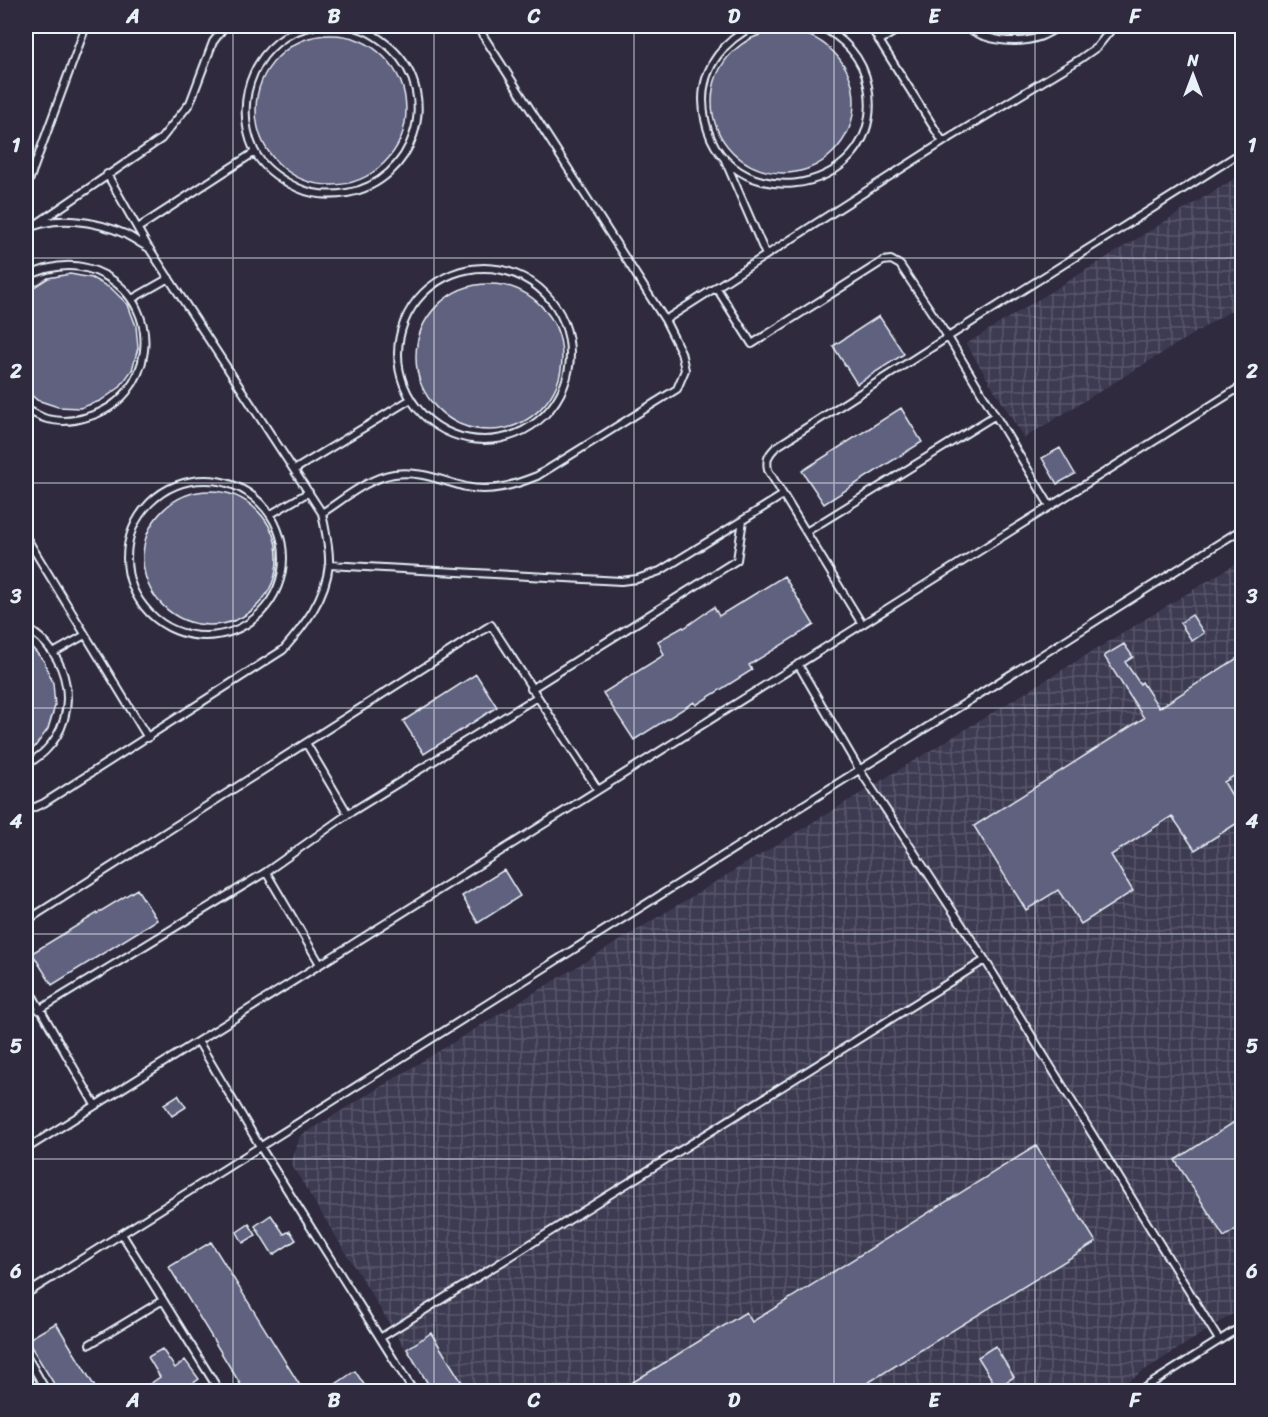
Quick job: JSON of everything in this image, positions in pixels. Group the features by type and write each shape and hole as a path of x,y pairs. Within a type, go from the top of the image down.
{"lane":[{"path":"26,189 86,26"},
{"path":"26,230 161,139 190,103 213,42 225,26"},
{"path":"314,26 302,28 278,40 260,60 248,84 244,111 249,138 255,153 282,180 306,192 333,196 359,191 384,178 402,159 414,134 418,107 413,81 400,57 380,38 356,26 349,26"},
{"path":"322,513 374,480 393,474 415,472 468,488 488,489 515,485 537,476 677,389 685,370 681,352 666,320 477,26"},
{"path":"754,26 739,33 722,49 709,69 703,92 704,115 711,138 724,157 766,255"},
{"path":"724,157 742,172 763,182 786,185 813,181 836,169 855,150 867,126 871,100 866,74 853,51 834,33 818,26"},
{"path":"870,26 943,142"},
{"path":"879,41 904,26"},
{"path":"965,26 990,38 1013,41 1039,37 1061,26"},
{"path":"666,320 943,142 1080,59 1097,47 1114,26"},
{"path":"862,624 768,470 766,462 768,454 948,337 1242,152"},
{"path":"138,228 255,153"},
{"path":"26,811 44,803 148,738 283,650 304,626 321,596 329,565 322,513 149,248 107,174"},
{"path":"37,223 66,221 91,224 124,234 149,248"},
{"path":"716,287 752,344 883,261 891,260 900,265 948,337 1050,506"},
{"path":"26,277 44,268 69,265 93,269 115,281 132,299 143,324 145,351 138,376 122,398 100,414 74,421 47,419 26,409"},
{"path":"481,267 508,271 525,278 533,282 553,301 566,325 571,352 567,379 555,403 536,422 512,435 503,437 485,440 458,436 434,424 414,406 411,399 402,382 397,356 400,329 412,304 431,285 455,272 481,267"},
{"path":"132,299 169,278"},
{"path":"26,1149 1242,386"},
{"path":"294,470 411,399"},
{"path":"806,532 994,416"},
{"path":"207,480 232,484 254,496 271,514 282,539 284,566 277,591 261,613 239,629 213,636 186,634 162,623 142,604 130,582 127,558 131,533 142,511 160,494 183,483 207,480"},
{"path":"271,514 309,492"},
{"path":"329,565 621,581 637,579 660,571 783,495"},
{"path":"531,689 737,560 743,520"},
{"path":"26,1294 1242,529"},
{"path":"26,537 148,738"},
{"path":"26,921 490,625 598,790"},
{"path":"26,628 38,634 55,652 66,677 68,704 60,729 45,751 26,765"},
{"path":"55,652 85,635"},
{"path":"798,664 860,769 985,960 1220,1340"},
{"path":"39,1010 266,872 348,814 537,697"},
{"path":"306,743 348,814"},
{"path":"266,872 320,964"},
{"path":"380,1338 985,960"},
{"path":"26,984 95,1105"},
{"path":"198,1041 261,1148 414,1392"},
{"path":"122,1234 220,1392"},
{"path":"90,1344 163,1300"},
{"path":"1138,1392 1242,1326"},
{"path":"26,1356 47,1392"}],"shaded area":[{"path":"1242,174 1242,304 1024,438 966,344"},
{"path":"1242,560 1242,1308 1112,1391 431,1391 291,1164 300,1136"}],"building":[{"path":"783,31 810,36 833,52 849,75 854,102 849,129 833,152 810,168 783,173 756,168 733,152 717,129 712,102 717,75 733,52 756,36"},
{"path":"331,35 360,41 384,57 400,81 406,110 400,139 384,163 360,179 331,185 302,179 278,163 262,139 256,110 262,81 278,57 302,41"},
{"path":"70,274 92,278 112,289 128,305 136,326 138,348 132,370 119,388 100,401 80,408 58,407 37,400 26,390 26,292 48,278"},
{"path":"489,284 517,290 540,306 556,329 562,357 556,385 540,408 517,424 489,430 461,424 438,408 422,385 416,357 422,329 438,306 461,290"},
{"path":"879,316 904,354 857,384 833,346"},
{"path":"901,408 922,442 824,504 802,471"},
{"path":"1060,448 1075,474 1057,484 1042,458"},
{"path":"210,491 236,496 257,511 272,532 277,558 272,584 257,605 236,620 210,625 184,620 163,605 148,584 143,558 148,532 163,511 184,496"},
{"path":"784,576 814,625 749,665 752,670 696,705 694,702 634,740 603,693 664,655 658,641 684,628 714,607 719,616"},
{"path":"1192,615 1204,633 1192,641 1180,623"},
{"path":"26,641 44,661 53,683 55,706 48,729 34,748 26,754"},
{"path":"1124,644 1133,657 1125,662 1159,708 1242,655 1242,771 1224,782 1242,813 1242,820 1195,850 1172,816 1111,855 1133,891 1081,924 1058,890 1026,910 974,826 1144,718 1104,656"},
{"path":"476,674 497,707 424,754 403,721"},
{"path":"504,870 520,896 478,923 462,896"},
{"path":"137,889 157,920 52,985 32,953"},
{"path":"178,1095 186,1107 172,1116 164,1104"},
{"path":"1242,1117 1242,1225 1224,1237 1175,1160"},
{"path":"1036,1146 1096,1242 853,1392 617,1392 746,1312 752,1322"},
{"path":"271,1215 284,1234 290,1231 296,1240 273,1255 255,1226"},
{"path":"249,1224 256,1235 243,1243 237,1232"},
{"path":"211,1242 304,1392 245,1392 169,1267"},
{"path":"56,1323 98,1392 59,1392 27,1340"},
{"path":"431,1333 468,1392 433,1392 407,1349"},
{"path":"995,1346 1014,1377 997,1388 978,1357"},
{"path":"162,1349 175,1368 185,1360 199,1379 180,1392 138,1392 160,1377 148,1357"},
{"path":"355,1371 369,1392 324,1392"}]}
